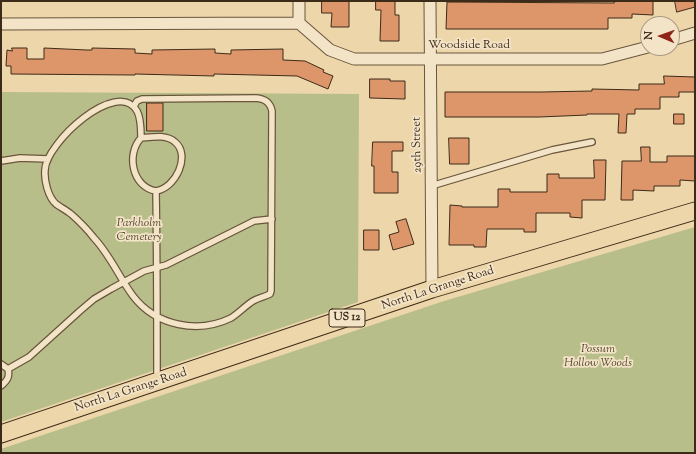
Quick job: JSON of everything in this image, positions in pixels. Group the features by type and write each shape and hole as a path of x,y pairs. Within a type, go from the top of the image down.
{"main road":[{"name":"North La Grange Road","path":"1,434 157,383 432,289 695,211"}],"street":[{"path":"1,24 300,23 299,1"},
{"name":"29th Street","path":"430,1 432,289"},
{"name":"Woodside Road","path":"300,23 330,50 354,59 602,59 640,49"},
{"path":"680,38 695,34"}],"lane":[{"path":"134,106 137,101 142,99 256,98 267,101 271,106 272,287 270,294 252,302 232,317 208,325 183,326 157,317 137,301 116,267 96,239 72,215 55,203 51,198 48,191 44,169 48,158 66,134 78,122 103,105 121,101 128,102 134,106 140,118 141,138"},
{"path":"162,137 169,139 174,141 181,152 180,165 176,177 167,187 156,191 150,190 141,183 135,171 133,155 136,143 141,138 162,137"},
{"path":"431,186 552,150 592,142"},
{"path":"1,161 20,158 48,158"},
{"path":"156,191 157,383"},
{"path":"8,369 39,349 94,299 144,271 166,265 254,221 272,219"},
{"path":"1,364 8,369 9,374 8,378 1,386"}],"green space":[{"name":"Parkholm Cemetery","path":"1,92 359,94 358,302 1,422"},
{"name":"Possum Hollow Woods","path":"695,227 695,453 1,453 1,449 444,301"}],"building":[{"path":"322,1 349,1 349,27 331,27 332,13 322,13"},
{"path":"376,1 395,1 395,15 399,15 399,41 380,41 381,10 376,10"},
{"path":"614,1 653,1 653,15 632,14 632,18 608,18 608,29 446,29 447,2 614,3"},
{"path":"675,1 695,1 695,7 677,12"},
{"path":"12,48 27,48 27,59 44,59 44,48 87,50 92,50 92,48 135,49 135,53 152,54 152,50 215,49 215,53 231,54 231,50 283,49 283,60 305,61 333,76 328,89 297,76 214,74 214,76 135,74 11,74 11,66 6,66 7,50 12,51"},
{"path":"664,76 695,77 695,92 679,92 679,97 660,97 660,109 635,109 635,114 627,114 626,133 618,133 619,114 539,117 445,117 445,92 592,91 592,89 639,90 639,84 664,84"},
{"path":"370,79 405,81 405,99 370,98"},
{"path":"147,103 163,103 163,131 147,131"},
{"path":"674,114 684,114 684,124 674,124"},
{"path":"449,138 469,138 469,164 450,164"},
{"path":"373,142 403,142 403,151 392,151 392,172 398,172 398,193 374,193 374,166 372,166"},
{"path":"641,147 650,147 650,162 667,162 667,156 695,156 695,181 680,180 680,186 654,186 654,191 633,190 633,200 621,200 622,161 641,161"},
{"path":"594,160 606,160 605,200 582,200 582,218 570,217 570,213 536,213 536,232 524,232 524,229 487,229 486,247 474,247 474,245 449,245 450,205 462,207 498,207 498,189 510,189 510,192 547,192 547,174 559,174 559,178 594,178"},
{"path":"406,219 414,244 393,250 389,235 399,232 396,222"},
{"path":"364,230 379,230 379,250 364,250"}]}
